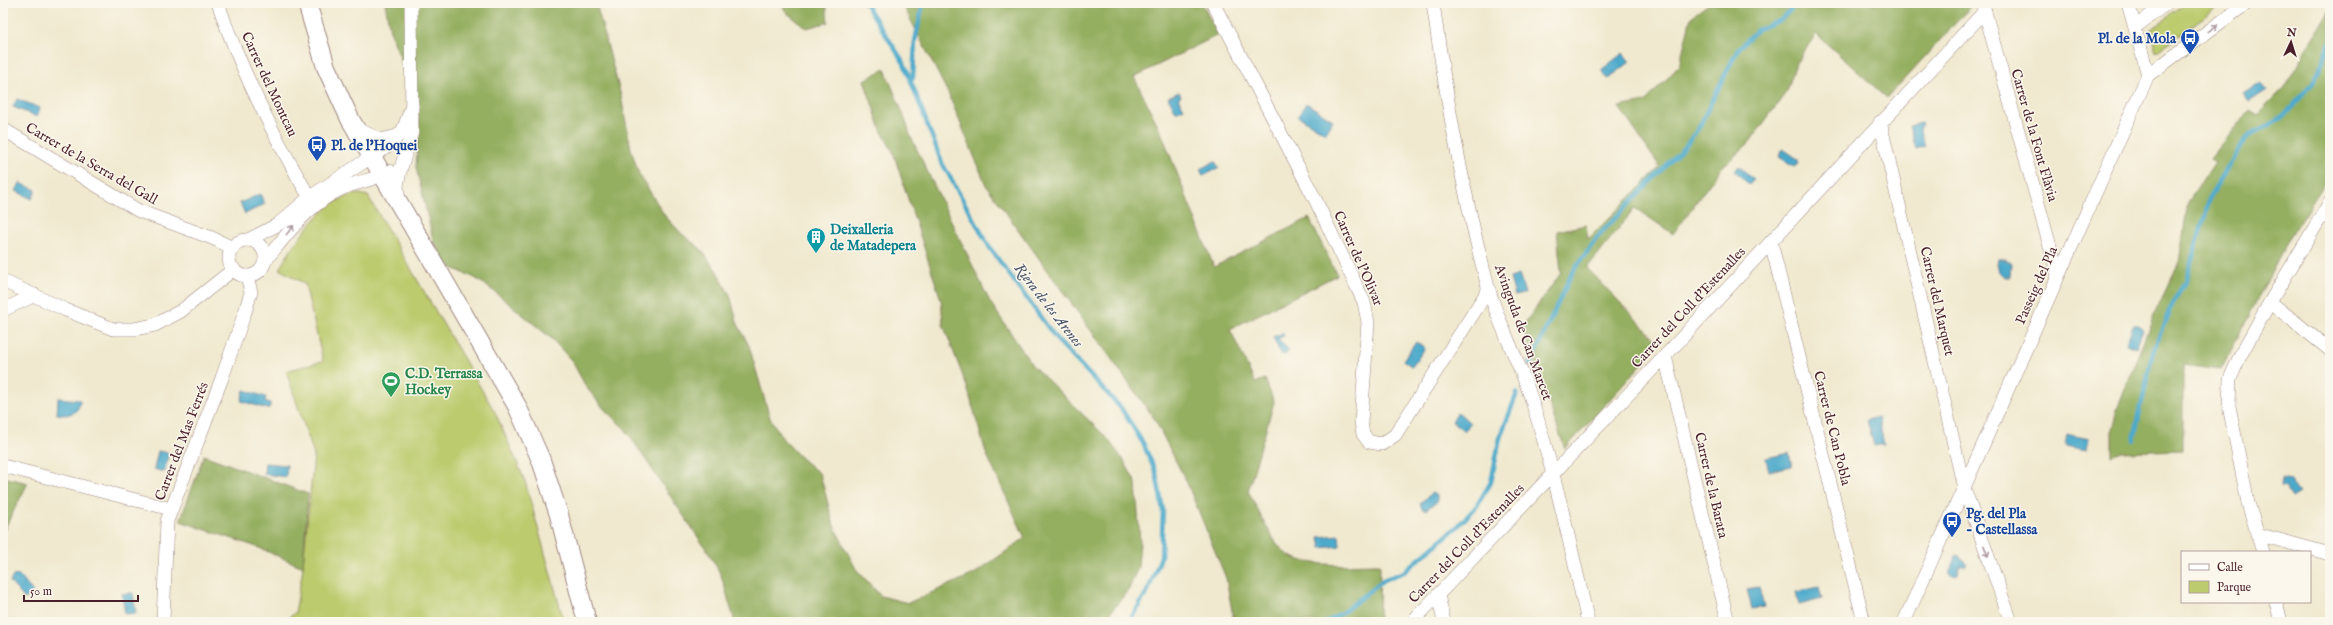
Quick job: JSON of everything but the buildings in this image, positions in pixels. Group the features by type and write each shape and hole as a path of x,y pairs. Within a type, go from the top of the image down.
{"street":[{"name":"Carrer del Montcau","path":"218,3 238,59 253,92 312,201"},
{"path":"307,3 326,67 355,128 517,406 540,460 559,515 587,622"},
{"path":"400,206 397,186 412,132 411,3"},
{"name":"Carrer de l'Olivar","path":"1212,3 1316,201 1364,302 1368,322 1361,422 1364,434 1369,442 1382,444 1395,435 1489,289"},
{"name":"Avinguda de Can Marcet","path":"1433,3 1444,82 1464,192 1489,289 1532,399 1554,474 1588,622"},
{"path":"2128,3 2148,75"},
{"path":"2134,27 2167,3"},
{"name":"Passeig del Pla","path":"1904,622 2148,75 2247,3"},
{"name":"Carrer del Coll d'Estenalles","path":"1412,622 1665,356 1771,242 1984,7"},
{"name":"Carrer de la Font Flàvia","path":"1984,7 2058,275"},
{"path":"406,151 397,166 383,176 344,187 312,201 265,261 259,272 247,276 239,274 234,270 230,256 233,248 242,241 248,240 277,225 391,144 403,130 412,106"},
{"name":"Carrer del Marquet","path":"1880,122 1964,488 2012,622"},
{"path":"355,128 381,140 397,136"},
{"name":"Carrer de la Serra del Gall","path":"3,129 139,211 212,238 233,248"},
{"path":"2262,551 2248,503 2229,406 2230,379 2240,356 2270,302 2330,202"},
{"path":"248,240 257,243 262,248 265,261"},
{"name":"Carrer de Can Pobla","path":"1771,242 1864,622"},
{"path":"3,281 113,329 134,329 155,325 181,311 234,270"},
{"name":"Carrer del Mas Ferrés","path":"163,622 165,534 171,509 222,378 245,312 251,292 247,276"},
{"path":"3,310 35,296"},
{"path":"2270,302 2330,350"},
{"name":"Carrer de la Barata","path":"1665,356 1728,622"},
{"path":"3,466 171,509"},
{"path":"2257,534 2330,554"},
{"path":"1438,595 1444,622"},
{"path":"2276,603 2281,622"}],"green space":[{"path":"385,3 596,3 621,96 631,149 639,174 665,216 682,234 701,249 716,270 730,295 737,322 749,346 770,418 783,439 801,458 820,474 834,526 856,569 881,596 908,603 974,574 1025,538 986,453 967,387 943,324 941,300 893,152 881,130 864,80 885,69 905,118 910,135 990,302 1032,365 1107,438 1124,461 1136,483 1140,543 1138,567 1129,589 1103,622 735,622 721,575 708,552 625,429 605,410 586,387 572,361 552,339 495,292 475,278 452,268 436,252 416,167 419,121 415,98 390,31"},
{"path":"780,3 826,3 828,22 807,28 787,13"},
{"path":"902,3 1202,3 1218,35 1134,77 1161,132 1214,267 1309,218 1337,275 1230,329 1255,383 1265,379 1274,402 1248,491 1274,539 1284,552 1293,557 1304,561 1317,563 1344,565 1380,564 1379,618 1373,622 1234,622 1226,578 1187,483 1154,418 986,185 948,93"},
{"path":"1710,3 1974,3 1887,98 1816,34 1796,63 1787,91 1749,143 1721,168 1673,234 1635,208 1587,268 1660,344 1565,449 1522,327 1561,273 1557,231 1586,225 1588,239 1660,167 1619,107 1645,102 1679,66 1691,17"},
{"path":"2186,3 2223,3 2156,52 2150,30"},
{"path":"2330,10 2330,175 2291,235 2221,370 2183,365 2183,450 2122,452 2112,456 2112,430 2117,410 2153,317 2179,262 2188,202 2215,162 2210,159 2250,110 2257,115 2284,88"},
{"name":"C.D. Terrassa Hockey","path":"360,194 368,196 495,412 525,481 564,622 282,622 295,613 302,574 314,455 286,371 323,361 305,284 279,269 302,234 323,211 335,202 347,196"},
{"path":"204,455 308,494 303,567 257,547 180,521"},
{"path":"3,477 28,483 3,532"}],"water":[{"path":"1623,53 1630,62 1608,79 1601,70"},
{"path":"2261,82 2267,90 2249,102 2243,94"},
{"path":"1179,92 1181,96 1178,98 1184,108 1176,112 1168,97"},
{"path":"17,99 40,108 37,117 13,107"},
{"path":"1306,103 1333,120 1325,133 1298,116"},
{"path":"1921,123 1922,126 1919,128 1925,146 1916,149 1909,126"},
{"path":"1783,149 1798,159 1798,163 1794,166 1779,157"},
{"path":"1215,161 1219,168 1203,176 1200,169"},
{"path":"1739,166 1754,180 1749,185 1735,171"},
{"path":"20,183 36,190 32,199 16,191"},
{"path":"260,194 265,204 245,214 240,203"},
{"path":"1999,259 2005,259 2011,264 2010,277 2004,277 1999,272 1997,263"},
{"path":"1519,275 1525,293 1515,296 1510,278"},
{"path":"2133,325 2139,325 2143,330 2136,348 2126,344"},
{"path":"1283,333 1284,336 1279,338 1279,341 1289,350 1285,355 1280,353 1273,337"},
{"path":"1416,342 1425,348 1412,367 1403,360"},
{"path":"244,390 266,397 265,401 270,403 270,407 267,409 241,401"},
{"path":"58,398 80,400 78,408 73,413 65,415 57,414"},
{"path":"1458,412 1470,423 1465,431 1452,422"},
{"path":"1878,417 1884,444 1874,446 1867,420"},
{"path":"2067,434 2089,439 2087,450 2065,446"},
{"path":"158,451 169,453 164,472 154,469"},
{"path":"1789,453 1792,466 1769,471 1766,458"},
{"path":"265,463 287,465 286,477 264,474"},
{"path":"2281,478 2290,480 2300,493 2292,498 2286,488 2280,487"},
{"path":"1432,493 1437,496 1437,502 1425,510 1422,509 1420,503"},
{"path":"1339,535 1340,546 1321,548 1319,537"},
{"path":"1957,555 1961,556 1967,564 1965,566 1960,566 1958,575 1953,576 1950,574 1949,570"},
{"path":"19,575 33,592 25,599 10,582 13,576"},
{"path":"1759,587 1764,607 1752,609 1747,589"},
{"path":"1819,587 1822,599 1799,605 1796,592"},
{"path":"133,593 136,613 125,614 122,594"}],"waterway":[{"name":"Riera de les Arenes","path":"865,3 904,63 942,163 990,248 1058,341 1121,408 1143,443 1156,473 1163,510 1161,557 1148,590 1129,622"},
{"path":"913,78 915,41 923,3"},
{"path":"1530,364 1572,273 1599,235 1685,146 1698,129 1738,49 1758,29 1781,20 1797,3"},
{"path":"2134,439 2153,351 2169,311 2186,280 2211,194 2247,137 2284,116 2313,83 2330,42"},
{"path":"1327,622 1342,613 1383,580 1404,572 1458,526 1476,507 1491,482 1500,438 1517,393"}],"place":[{"name":"Pl. de la Mola","path":"2190,55"},
{"name":"Pl. de l'Hoquei","path":"317,162"},
{"name":"Deixalleria de Matadepera","path":"816,254"},
{"name":"C.D. Terrassa Hockey","path":"391,398"},
{"name":"Pg. del Pla - Castellassa","path":"1952,538"}]}
